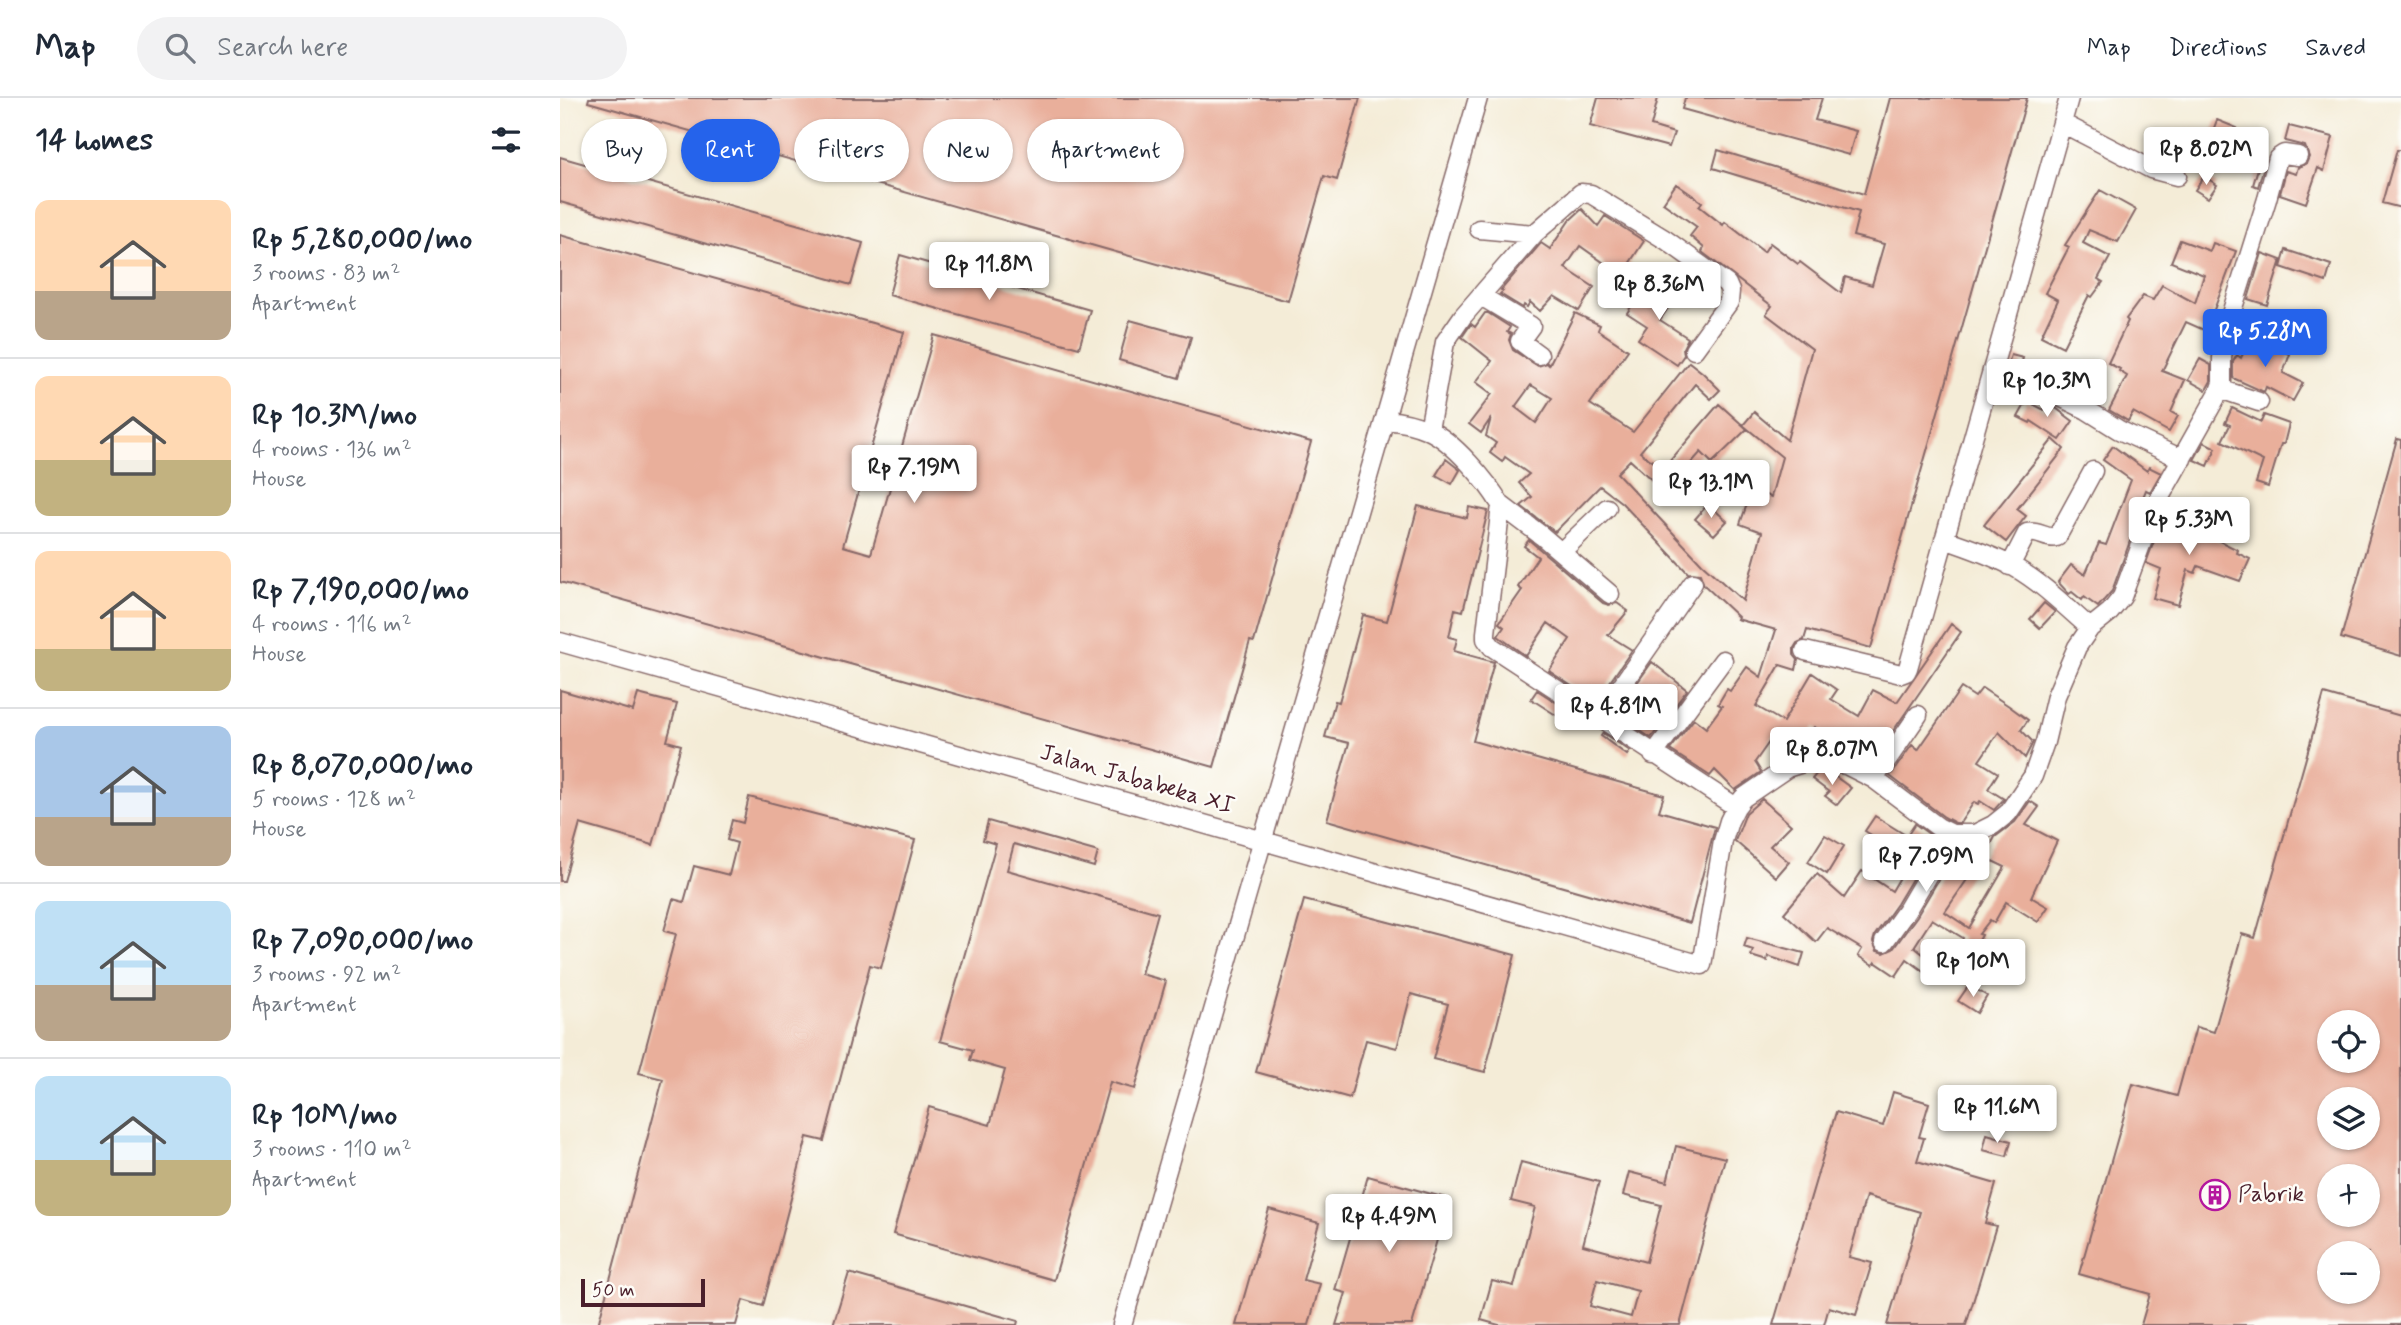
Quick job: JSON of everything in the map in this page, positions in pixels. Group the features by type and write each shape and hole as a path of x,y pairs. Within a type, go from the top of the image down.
{"street":[{"path":"1122,1325 1478,98"},
{"path":"1805,651 1901,674 1906,672 2069,98"},
{"path":"2062,122 2151,169 2177,176"},
{"path":"1501,505 1486,639 1492,647 1736,807 1754,789 1787,768 1812,760 1846,765 1874,779 1938,827 1952,834 1975,834 2008,813 2024,792 2039,761 2056,696 2077,647 2090,628 2110,612 2122,597 2156,504 2220,389 2226,330 2275,167 2281,155 2298,156"},
{"path":"1429,430 1444,345 1463,316 1534,234 1581,193 1591,194 1676,247 1727,284 1730,291 1729,302 1694,350"},
{"path":"1479,229 1534,234"},
{"path":"1481,296 1531,326 1520,341 1539,355"},
{"path":"1992,370 2067,401 2119,430 2182,459"},
{"path":"2220,389 2259,402"},
{"path":"1385,419 1429,430 1478,472 1501,505 1610,594"},
{"path":"2010,566 2027,533 2031,531 2057,537 2093,471"},
{"path":"1561,552 1606,508"},
{"path":"1944,539 1977,550 2010,566 2045,589 2090,628"},
{"path":"1598,718 1692,583"},
{"name":"Jalan Jababeka XI","path":"560,642 1702,965 1723,841 1736,807"},
{"path":"1653,755 1723,660"},
{"path":"1874,779 1918,715"},
{"path":"1884,942 1908,911 1952,834"}],"building":[{"path":"589,98 1360,98 1337,180 1324,176 1288,301 869,182 909,182 909,119 794,119 794,161 780,157 780,119 681,119 681,128 667,124 667,119 648,119 588,102"},
{"path":"1598,98 1658,98 1651,126 1674,133 1669,147 1590,126"},
{"path":"1685,98 1822,98 1815,120 1856,131 1849,155 1682,109"},
{"path":"1890,98 2027,98 1871,648 1807,630 1804,640 1794,648 1794,655 1798,660 1796,670 1780,665 1756,706 1783,722 1812,673 1837,690 1831,699 1859,716 1873,690 1897,702 1951,624 1961,632 1891,734 1881,729 1866,755 1814,727 1798,750 1774,735 1755,762 1761,772 1735,790 1715,770 1710,776 1670,750 1694,719 1706,728 1722,706 1718,704 1727,689 1730,691 1747,667 1761,677 1776,630 1737,619 1738,617 1704,585 1700,574 1688,573 1622,503 1600,486 1555,532 1521,506 1532,497 1519,483 1529,474 1505,457 1502,462 1490,453 1496,443 1486,436 1491,418 1481,433 1469,424 1492,394 1476,382 1492,361 1462,337 1471,324 1475,327 1485,313 1488,313 1510,327 1507,332 1511,334 1509,340 1513,350 1538,366 1547,363 1549,365 1575,313 1600,325 1598,330 1628,350 1590,404 1633,432 1689,362 1703,373 1720,390 1711,399 1695,384 1640,452 1663,469 1719,404 1747,429 1712,463 1701,452 1665,492 1630,460 1617,473 1702,564 1743,601 1762,532 1740,524 1752,490 1771,497 1782,457 1743,425 1754,412 1787,440 1812,349 1766,314 1772,306 1702,252 1704,248 1690,236 1697,227 1663,203 1676,184 1702,202 1699,206 1723,225 1725,222 1764,252 1770,243 1841,293 1845,277 1872,285 1884,244 1853,236 1859,212 1713,168 1718,150 1864,194","holes":["1531,385 1552,398 1536,423 1515,407"]},
{"path":"2217,120 2237,128 2227,152 2208,144"},
{"path":"2289,126 2333,137 2324,171 2318,168 2306,203 2280,194 2286,171 2296,174 2298,167 2306,164 2309,157 2305,146 2285,141"},
{"path":"2397,150 2401,150 2401,208 2382,203"},
{"path":"560,157 581,163 581,182 648,182 863,243 851,285 560,202"},
{"path":"2259,165 2264,166 2258,187 2253,185"},
{"path":"2204,176 2217,185 2208,198 2195,190"},
{"path":"2100,190 2136,210 2118,242 2089,230 2083,243 2110,257 2098,279 2103,282 2092,297 2089,295 2063,347 2041,336 2058,300 2045,293 2069,247 2065,245"},
{"path":"1582,209 1598,226 1605,216 1644,241 1629,264 1639,271 1630,284 1580,246 1565,268 1594,287 1579,311 1554,296 1540,311 1530,302 1523,308 1500,294 1541,243 1550,249 1569,221"},
{"path":"560,235 904,332 843,546 871,554 934,335 1311,442 1254,642 1250,641 1214,767 560,582"},
{"path":"2180,240 2210,251 2213,243 2236,251 2206,331 2186,322 2162,371 2185,380 2171,412 2178,416 2169,432 2133,412 2128,421 2109,410 2127,376 2108,363 2128,321 2126,319 2143,296 2153,300 2162,285 2195,303 2204,275 2171,262"},
{"path":"2286,250 2331,265 2326,282 2281,267"},
{"path":"2262,253 2281,260 2267,305 2248,299"},
{"path":"900,255 1090,310 1079,348 889,295"},
{"path":"1667,279 1681,289 1660,320 1688,338 1683,348 1684,355 1677,365 1638,339 1647,326 1627,313 1642,290 1654,298"},
{"path":"1130,320 1191,337 1179,378 1119,360"},
{"path":"2251,336 2290,354 2283,373 2303,383 2293,401 2266,387 2264,392 2233,378 2233,362 2237,355 2241,358"},
{"path":"2299,336 2311,340 2307,353 2295,349"},
{"path":"2011,355 2023,358 2020,369 2008,364"},
{"path":"2200,359 2211,365 2211,381 2206,390 2188,380"},
{"path":"2066,363 2079,369 2070,389 2056,383"},
{"path":"2027,401 2044,410 2047,404 2053,406 2073,421 2060,440 2031,421 2030,423 2018,417"},
{"path":"2232,408 2261,422 2264,415 2289,424 2268,487 2256,483 2263,461 2222,441 2230,425 2225,423"},
{"path":"2053,439 2064,449 2017,509 2026,516 2006,542 1984,525"},
{"path":"2397,439 2401,440 2401,656 2341,638"},
{"path":"2204,442 2216,448 2208,466 2194,460"},
{"path":"2113,446 2147,471 2149,467 2161,473 2150,492 2146,490 2112,591 2098,607 2084,597 2082,600 2072,592 2069,594 2058,582 2071,565 2085,575 2099,543 2106,545 2131,480 2103,460"},
{"path":"1446,459 1460,470 1452,484 1436,475"},
{"path":"1708,504 1727,521 1714,535 1695,519"},
{"path":"1418,506 1467,518 1469,507 1488,511 1463,611 1455,609 1449,637 1457,639 1454,651 1494,662 1473,741 1664,795 1659,811 1715,827 1690,923 1327,820 1349,743 1325,737 1335,701 1339,702 1363,615 1387,621"},
{"path":"2176,507 2189,513 2184,524 2238,550 2237,553 2250,559 2240,581 2198,566 2195,573 2188,570 2178,605 2153,598 2161,569 2146,563 2160,525 2166,528"},
{"path":"1529,540 1603,603 1617,603 1628,611 1608,635 1632,650 1596,702 1549,671 1570,639 1548,623 1526,656 1498,636 1504,627 1499,623 1522,590 1518,587 1538,557 1524,546"},
{"path":"2044,603 2055,612 2040,628 2030,619"},
{"path":"1652,662 1687,690 1651,738 1615,714"},
{"path":"1961,688 1975,697 1982,688 2028,720 2021,730 2033,742 2025,758 1999,732 1979,761 1998,773 1988,789 2004,799 1994,810 1980,801 1978,804 1974,802 1960,823 1955,823 1890,776 1912,745 1918,750"},
{"path":"560,690 633,711 638,694 677,704 667,741 681,745 653,845 580,824 564,881 560,881"},
{"path":"1537,690 1565,708 1559,717 1531,699"},
{"path":"2324,694 2401,716 2401,1325 2141,1325 2150,1294 2079,1274 2133,1084 2177,1096 2196,1027 2214,1032 2242,934 2255,938"},
{"path":"1603,733 1630,751 1627,755 1601,736"},
{"path":"1818,772 1833,775 1851,788 1837,805 1825,796 1829,792 1812,779"},
{"path":"749,797 915,840 881,968 870,965 824,1141 807,1137 763,1306 743,1300 736,1325 598,1325 663,1079 639,1073 676,934 664,931 673,899 684,902 694,866 729,875 737,843 727,840 732,820 743,823"},
{"path":"1762,799 1791,825 1770,846 1789,862 1776,877 1735,841 1746,813"},
{"path":"2030,801 2039,807 2026,825 2057,841 2031,897 2048,907 2038,922 2006,902 1994,923 1990,920 1979,934 1982,935 1976,946 1972,943 1965,952 1957,947 1963,938 1932,919 1914,947 1949,974 1941,984 1907,959 1896,976 1875,962 1873,965 1858,956 1862,949 1827,928 1816,942 1784,913 1817,874 1844,898 1862,871 1892,891 1906,867 1884,853 1889,846 1865,831 1875,816 1907,836 1915,824 1936,839 1875,935 1873,942 1877,951 1884,953 1893,949 1917,916 1956,850 1977,865 1945,912 1969,928 2005,867 1984,857 1995,837 2015,822"},
{"path":"988,821 1098,852 1094,867 1014,844 1007,870 1158,913 1141,974 1166,981 1135,1089 1110,1082 1054,1280 893,1234 929,1107 990,1125 1005,1070 970,1060 973,1050 940,1041 996,844 983,840"},
{"path":"1825,835 1844,846 1827,874 1808,862"},
{"path":"1304,900 1515,955 1485,1072 1433,1059 1448,1004 1411,994 1397,1048 1366,1040 1350,1098 1256,1072"},
{"path":"1747,938 1804,953 1800,967 1768,956 1767,961 1751,956 1753,950 1744,947"},
{"path":"1969,985 1987,996 1977,1013 1958,1001"},
{"path":"1893,1092 1929,1103 1919,1137 1924,1138 1917,1161 1996,1184 1985,1223 1996,1226 1966,1325 1887,1325 1920,1212 1866,1196 1849,1257 1872,1263 1856,1315 1829,1307 1824,1325 1773,1325 1836,1112 1883,1126"},
{"path":"1987,1134 2011,1141 2007,1156 1983,1150"},
{"path":"1676,1146 1725,1158 1680,1325 1499,1325 1481,1320 1492,1281 1514,1286 1535,1207 1511,1201 1521,1162 1599,1182 1583,1245 1646,1262 1661,1205 1623,1195 1629,1172 1667,1182","holes":["1597,1280 1638,1291 1631,1317 1590,1306"]},
{"path":"1368,1176 1449,1199 1412,1325 1336,1325 1346,1293 1335,1290"},
{"path":"1269,1209 1319,1223 1303,1280 1320,1284 1309,1325 1236,1325"},
{"path":"849,1273 1018,1321 1017,1325 833,1325"}],"place":[{"name":"Pabrik","path":"2215,1195"}]}
